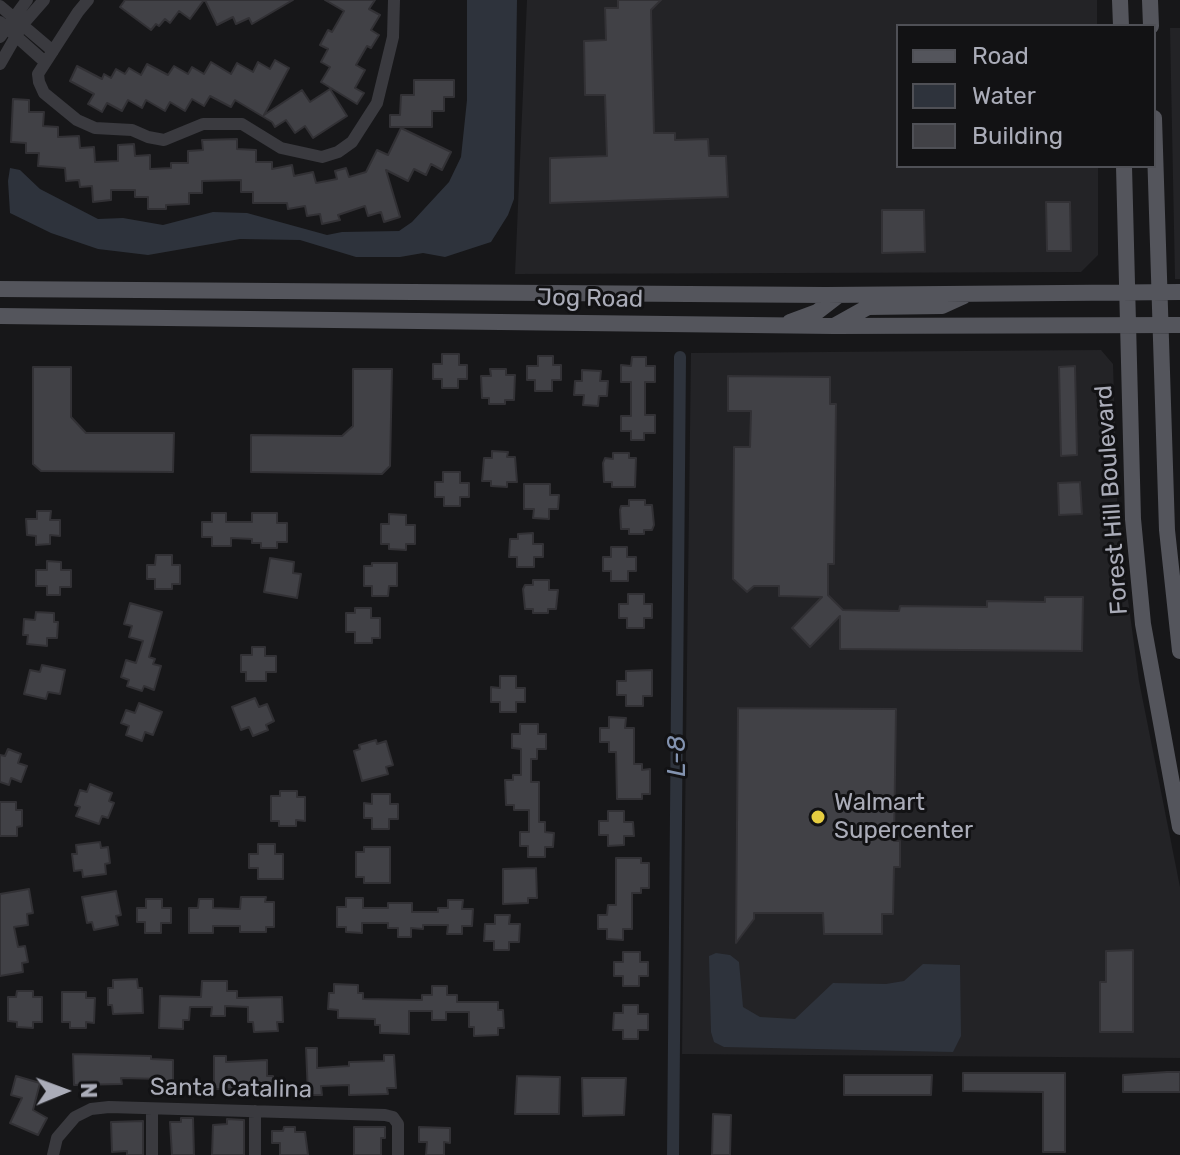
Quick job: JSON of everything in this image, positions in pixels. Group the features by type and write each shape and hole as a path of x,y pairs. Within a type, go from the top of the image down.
{"main road":[{"path":"1120,0 1121,24"},
{"path":"1150,0 1151,24"},
{"name":"Forest Hill Boulevard","path":"1124,168 1133,519 1143,624 1180,827"},
{"path":"1156,168 1167,530 1180,651"},
{"name":"Jog Road","path":"0,289 839,295 1180,292"},
{"path":"834,326 868,307 942,306 973,293"},
{"path":"781,325 817,312 839,295"},
{"name":"Jog Road","path":"0,316 834,326 1180,325"},
{"path":"1155,698 1180,774"}],"street":[{"path":"0,64 10,28 27,0"},
{"path":"10,28 44,0"},
{"path":"88,0 38,74 44,93 69,114 95,128 132,130 164,140 194,126 233,123 250,127 281,148 314,157 331,155 352,142 377,103 393,37 394,0"},
{"path":"0,6 10,28 45,62"},
{"path":"10,28 53,51"},
{"name":"Santa Catalina","path":"53,1155 62,1131 83,1113 100,1108 385,1115 393,1117 398,1124 398,1155"},
{"path":"152,1109 152,1155"},
{"path":"255,1111 255,1155"}],"shaded area":[{"path":"527,0 1097,0 1097,24 896,24 896,168 1098,168 1098,255 1081,272 515,274"},
{"path":"1170,28 1180,28 1180,279 1175,279"},
{"path":"1101,350 1113,364 1118,526 1139,681 1180,887 1180,1058 682,1054 691,353"}],"water":[{"path":"467,0 517,0 514,199 491,242 445,257 423,253 400,257 356,257 300,240 240,239 148,255 98,249 51,233 10,213 10,168 20,170 40,189 98,219 123,218 163,225 213,212 247,213 327,235 399,231 412,222 449,182 461,157 467,100"},
{"path":"716,953 730,955 739,962 743,1007 760,1017 795,1019 833,983 886,984 904,981 923,964 960,965 961,1036 953,1052 724,1047 714,1042 711,1032 709,956"}],"building":[{"path":"125,0 204,0 190,19 179,11 170,23 165,19 151,30 120,7"},
{"path":"205,0 293,0 252,24 249,18 236,24 233,17 217,25"},
{"path":"325,0 375,0 369,9 380,15 371,30 379,35 371,48 367,46 356,65 365,70 355,88 364,93 357,104 321,82 330,67 321,62 328,49 320,45 344,11"},
{"path":"618,0 661,0 651,10 654,133 675,133 675,140 708,139 709,156 726,156 728,197 550,203 550,158 607,156 605,95 585,95 584,41 606,40 605,8 618,8"},
{"path":"275,60 289,68 264,115 302,90 310,102 330,89 347,116 313,138 305,126 295,133 286,120 275,127 272,122 235,100 231,107 210,96 204,106 192,99 185,111 170,102 165,111 146,100 142,108 128,100 122,111 107,103 102,112 88,104 94,94 70,81 77,66 102,79 104,74 111,78 116,69 125,74 129,68 141,75 147,64 168,75 174,66 188,74 192,67 204,74 211,62 231,74 237,63 253,72 258,62 270,69"},
{"path":"414,80 454,80 454,97 444,97 444,111 432,111 432,127 390,127 390,115 400,115 401,95 414,95"},
{"path":"13,99 29,100 29,112 44,112 43,126 58,127 58,137 79,136 80,148 94,147 95,162 118,161 118,145 134,144 135,156 150,155 150,169 171,168 171,163 188,163 188,151 203,150 202,140 237,139 237,149 256,150 256,162 272,162 272,169 292,165 294,176 313,172 316,183 337,179 335,171 346,168 349,177 366,172 377,150 388,155 401,128 451,152 442,170 431,164 426,175 414,169 408,181 386,170 400,217 384,222 381,212 368,216 365,206 338,215 340,220 322,224 320,214 307,216 305,206 288,209 287,203 253,203 253,192 241,192 241,180 202,181 202,193 189,193 189,204 148,209 148,197 135,197 135,190 111,190 111,200 93,202 92,186 80,187 79,180 66,181 65,168 38,166 39,153 26,153 26,143 11,142"},
{"path":"1046,202 1070,202 1071,251 1047,251"},
{"path":"882,210 924,210 925,252 882,253"},
{"path":"442,354 459,354 459,365 467,365 467,379 458,379 458,388 442,388 442,379 433,379 433,364 442,364"},
{"path":"538,356 553,356 553,365 561,365 561,380 552,380 552,391 535,391 535,380 527,380 527,366 538,366"},
{"path":"632,357 646,357 646,366 655,366 655,382 645,382 645,415 655,415 655,433 644,433 644,440 631,440 631,431 621,431 621,416 631,416 631,382 621,382 621,365 631,366"},
{"path":"1075,366 1077,455 1061,456 1059,367"},
{"path":"33,367 71,367 71,417 86,433 174,433 173,472 41,471 33,464"},
{"path":"353,369 392,369 390,466 382,474 251,472 251,435 342,436 353,426"},
{"path":"490,369 506,369 506,375 515,375 514,400 505,400 505,404 489,404 489,398 482,398 481,376 491,376"},
{"path":"582,370 601,371 600,381 608,381 607,396 599,396 598,406 583,405 584,395 574,395 575,381 582,381"},
{"path":"728,376 830,377 830,404 836,404 834,564 828,564 828,595 843,610 899,611 900,606 987,607 987,601 1045,602 1045,597 1083,597 1082,651 840,649 840,616 810,647 792,628 822,597 779,596 779,586 754,586 747,592 733,579 734,447 750,447 751,411 728,411"},
{"path":"492,451 508,452 507,457 515,457 517,482 507,482 507,487 491,486 491,481 482,481 484,458 492,458"},
{"path":"613,453 629,453 629,458 636,458 635,487 612,487 612,482 604,482 603,463 605,458 613,459"},
{"path":"443,472 460,472 460,483 469,483 469,497 460,497 460,506 444,506 444,497 435,497 435,482 443,482"},
{"path":"1080,482 1082,514 1059,515 1058,483"},
{"path":"524,484 550,484 550,495 559,495 558,509 549,509 549,519 533,518 534,509 524,509"},
{"path":"629,500 645,500 645,505 652,505 652,530 644,530 644,534 629,534 629,529 621,529 621,506 629,506"},
{"path":"37,511 51,511 50,520 60,520 60,536 50,535 50,544 36,545 36,536 27,535 26,519 37,519"},
{"path":"212,513 226,513 226,522 252,522 252,513 277,513 277,523 287,523 287,542 277,542 277,548 261,548 261,543 252,543 252,539 231,538 231,546 212,546 212,537 202,537 202,522 212,522"},
{"path":"389,514 406,515 406,525 415,525 415,544 406,544 406,550 389,549 389,544 381,544 381,524 389,524"},
{"path":"533,533 533,544 543,544 543,557 534,557 534,567 517,567 517,557 509,557 510,539 518,539 518,534"},
{"path":"611,547 627,547 627,557 636,557 636,571 628,571 628,581 611,581 611,571 603,571 603,557 611,557"},
{"path":"156,555 172,555 172,565 180,565 180,584 172,584 172,589 155,589 155,579 147,579 147,565 155,565"},
{"path":"270,558 294,562 293,573 301,574 297,598 264,592"},
{"path":"47,561 61,562 61,570 71,570 71,587 60,587 60,595 47,595 47,586 36,586 36,570 47,570"},
{"path":"372,563 397,563 397,586 389,586 388,596 372,596 372,586 364,586 364,566 372,566"},
{"path":"533,580 549,580 549,590 558,590 556,609 548,609 548,613 533,613 533,609 525,609 523,589 525,585 533,585"},
{"path":"628,594 644,594 644,604 652,604 652,618 644,618 644,628 627,628 627,618 619,618 619,604 628,604"},
{"path":"130,603 162,612 149,657 155,659 153,664 161,666 154,690 144,686 142,691 127,686 129,680 121,677 126,660 136,663 143,641 129,637 132,626 124,624"},
{"path":"355,608 371,608 371,618 380,618 380,638 372,638 372,643 355,643 355,632 346,632 346,613 355,613"},
{"path":"36,612 54,613 54,622 58,622 57,638 47,638 47,646 27,644 28,635 23,635 24,619 35,620"},
{"path":"252,647 265,647 265,656 276,656 276,672 266,672 266,681 246,681 246,672 241,672 241,655 252,655"},
{"path":"42,665 65,670 60,694 48,692 46,699 24,694 30,670 40,672"},
{"path":"652,670 652,696 643,696 643,706 626,706 626,695 617,695 617,681 626,681 626,671"},
{"path":"500,676 516,676 516,688 525,688 525,702 516,702 516,712 500,712 500,702 491,702 491,687 500,688"},
{"path":"255,698 259,707 267,704 274,721 266,725 268,730 253,736 249,727 241,730 232,707"},
{"path":"139,703 162,712 153,735 145,732 142,741 126,735 129,726 121,723 126,710 135,713"},
{"path":"738,708 896,709 894,841 900,841 900,867 894,867 893,914 882,914 882,934 824,934 823,913 754,913 754,919 736,943"},
{"path":"609,717 626,718 625,728 634,728 634,764 642,764 642,770 650,769 650,794 642,794 642,799 617,799 616,752 609,752 609,742 600,742 600,728 609,728"},
{"path":"520,724 538,724 538,734 546,734 546,749 537,749 537,759 531,759 531,782 539,782 539,822 545,822 545,832 554,833 553,847 545,847 545,857 528,857 528,846 520,846 520,832 529,832 529,810 514,810 514,805 506,805 505,780 521,775 521,749 512,748 512,734 520,734"},
{"path":"376,740 377,744 386,741 393,765 386,767 388,774 362,781 354,751 360,749 359,745"},
{"path":"8,749 21,754 18,763 27,766 21,782 11,778 9,785 0,782 0,755 5,756"},
{"path":"90,784 112,793 109,801 114,803 108,818 102,816 99,824 76,816 80,807 75,805 80,790 87,792"},
{"path":"280,791 297,791 297,797 305,797 305,821 296,820 296,826 279,826 279,821 271,821 271,796 280,796"},
{"path":"372,794 390,794 390,804 398,804 398,819 389,819 389,829 372,829 372,818 364,818 364,803 372,804"},
{"path":"0,802 16,802 16,810 22,810 22,826 17,827 17,836 0,836"},
{"path":"608,811 624,811 624,822 633,822 634,836 624,836 624,845 608,846 608,835 599,835 599,821 608,821"},
{"path":"100,842 101,848 108,847 110,863 105,864 106,874 83,877 82,870 74,871 72,854 77,854 76,845"},
{"path":"258,844 275,844 275,854 283,854 283,879 258,879 258,868 249,868 249,854 258,854"},
{"path":"364,847 390,847 390,883 364,883 364,877 356,877 356,852 364,852"},
{"path":"616,858 641,858 641,863 649,863 649,888 641,888 641,893 632,893 632,929 623,929 623,940 607,939 607,929 598,929 598,915 607,915 608,905 616,905"},
{"path":"536,868 537,898 528,898 528,903 503,904 503,869"},
{"path":"29,889 33,913 27,914 28,925 14,927 18,947 25,946 28,962 22,963 23,972 0,976 0,894"},
{"path":"116,891 121,915 116,916 118,925 94,930 92,922 87,923 82,897"},
{"path":"241,897 266,897 265,902 274,902 274,927 266,927 266,932 240,932 240,926 213,926 213,933 189,933 189,908 198,908 199,899 213,899 213,908 240,909"},
{"path":"346,898 363,898 363,908 388,908 388,903 412,903 412,912 438,912 438,908 448,908 448,900 463,900 462,909 473,909 472,926 462,926 462,934 447,934 448,925 423,925 423,929 411,928 411,937 398,937 398,928 388,928 388,923 362,923 362,933 346,932 346,927 337,927 337,907 346,907"},
{"path":"146,899 162,899 162,908 171,908 171,923 161,923 161,933 145,933 145,922 137,922 137,908 146,908"},
{"path":"495,915 510,915 509,924 520,924 519,942 509,942 509,950 494,950 494,941 484,941 485,924 495,924"},
{"path":"1133,950 1133,1032 1100,1032 1100,982 1106,982 1106,951"},
{"path":"623,952 640,952 640,962 648,962 648,976 639,976 639,986 623,986 623,976 614,976 614,962 623,962"},
{"path":"137,979 138,988 142,988 143,1013 113,1014 112,1005 108,1005 108,988 113,988 113,980"},
{"path":"202,981 227,981 227,991 237,991 237,998 282,997 283,1022 277,1022 278,1031 254,1032 253,1022 248,1022 248,1007 225,1006 225,1016 211,1016 212,1007 190,1007 189,1020 183,1020 183,1029 159,1028 160,996 201,997"},
{"path":"334,984 358,985 358,993 363,993 363,999 422,1000 422,995 432,995 432,986 447,986 447,995 457,995 457,1002 498,1002 498,1010 503,1010 504,1028 498,1028 498,1035 474,1036 474,1027 469,1027 469,1012 446,1012 446,1020 432,1020 432,1011 409,1011 409,1034 380,1033 380,1025 375,1025 375,1019 338,1018 338,1010 328,1009 329,993 334,993"},
{"path":"17,991 33,991 33,997 42,997 42,1022 33,1022 33,1028 17,1027 17,1022 8,1021 8,997 16,997"},
{"path":"62,992 86,992 86,998 95,998 94,1023 86,1022 86,1028 70,1028 70,1022 62,1022"},
{"path":"623,1005 638,1005 638,1014 648,1014 648,1030 638,1030 638,1039 623,1039 623,1030 613,1030 614,1013 623,1013"},
{"path":"306,1048 317,1048 317,1068 349,1066 349,1062 384,1061 384,1055 394,1055 396,1088 387,1088 388,1094 349,1095 349,1085 321,1086 322,1095 308,1095"},
{"path":"73,1054 151,1056 151,1059 173,1060 173,1087 161,1086 161,1079 121,1078 122,1084 74,1085"},
{"path":"214,1056 226,1056 226,1062 267,1060 267,1076 273,1076 274,1092 234,1093 234,1089 214,1089"},
{"path":"1180,1072 1180,1092 1123,1092 1123,1075"},
{"path":"963,1073 1065,1073 1065,1152 1043,1152 1043,1092 963,1091"},
{"path":"844,1075 932,1075 931,1095 844,1095"},
{"path":"16,1076 40,1083 33,1110 47,1118 38,1135 10,1123 22,1098 11,1095"},
{"path":"517,1076 560,1077 559,1114 515,1114"},
{"path":"582,1078 626,1078 624,1115 583,1116"},
{"path":"713,1114 731,1115 730,1155 712,1155"},
{"path":"181,1118 193,1118 194,1155 172,1155 170,1122 181,1122"},
{"path":"227,1119 244,1120 244,1155 212,1155 213,1125 227,1124"},
{"path":"143,1121 143,1155 127,1155 127,1151 112,1152 111,1122"},
{"path":"284,1127 295,1127 295,1132 305,1132 308,1155 280,1155 280,1143 272,1143 272,1131 283,1131"},
{"path":"354,1127 385,1127 385,1138 381,1138 381,1155 354,1155"},
{"path":"419,1127 450,1128 450,1143 444,1142 444,1155 426,1155 427,1142 419,1142"}],"waterway":[{"name":"L-8","path":"673,1155 680,357"}],"place":[{"name":"Walmart Supercenter","path":"818,817"}]}
